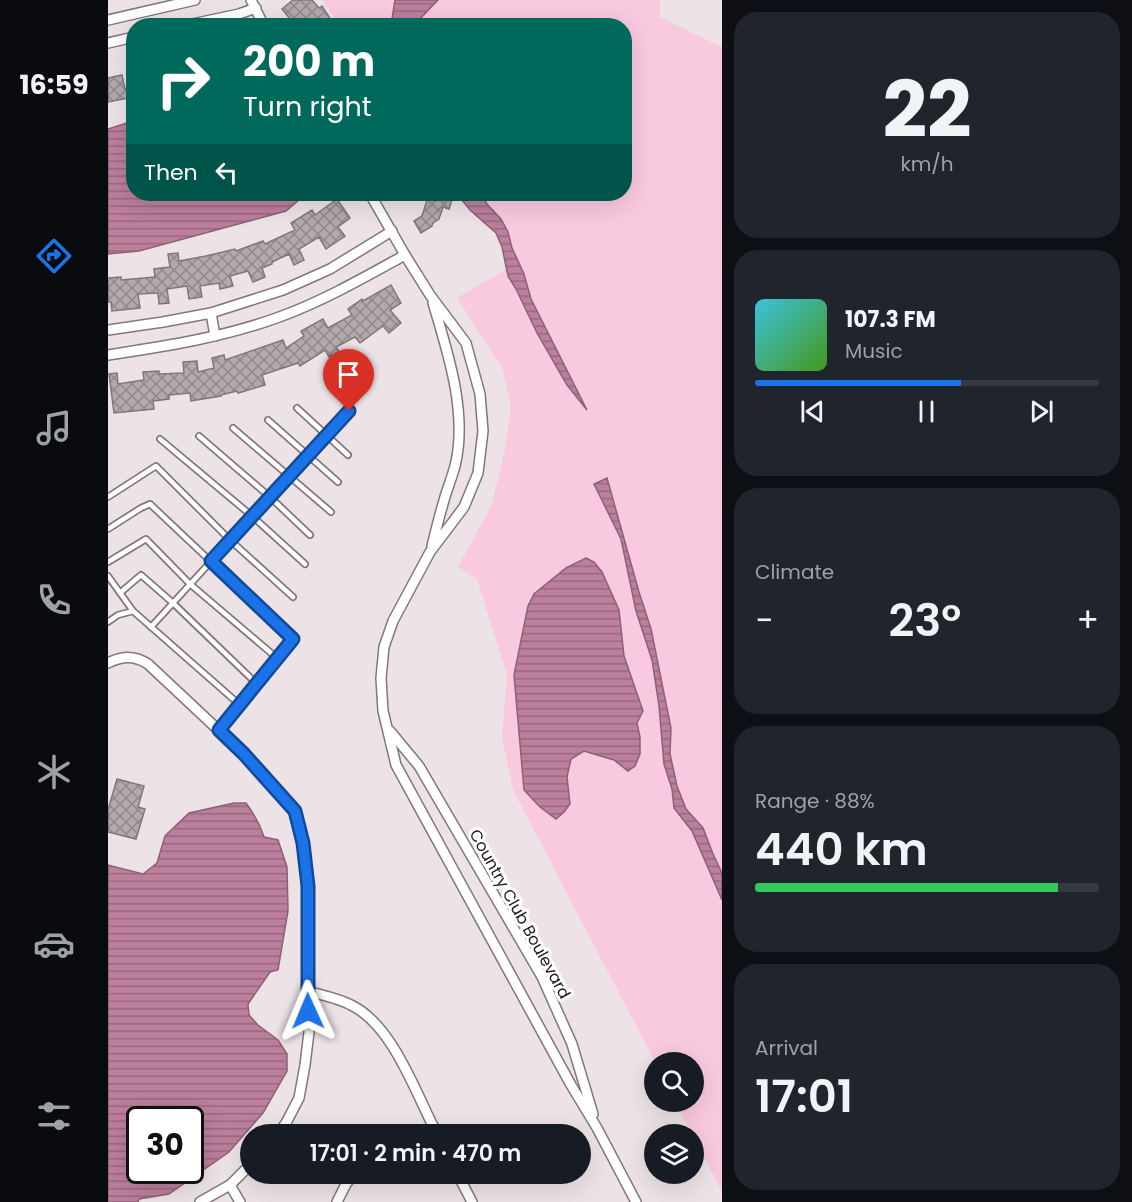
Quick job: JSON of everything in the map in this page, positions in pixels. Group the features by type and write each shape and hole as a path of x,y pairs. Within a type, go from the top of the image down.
{"street":[{"path":"108,20 195,0"},
{"path":"220,18 239,14 253,4 260,18"},
{"path":"108,43 126,39"},
{"name":"Country Club Boulevard","path":"374,201 430,295 466,343 480,394 483,431 478,473 464,507 430,552 393,621 384,646 381,678 383,711 396,765 636,1202"},
{"path":"108,330 212,313 283,290 330,269 392,231"},
{"path":"108,355 170,346 215,336 282,316 344,289 405,255"},
{"name":"Country Club Boulevard","path":"430,295 446,346 454,384 459,429 455,465 430,552"},
{"path":"212,313 215,336"},
{"path":"108,663 133,657 148,663 244,754 295,811 303,843 308,886 309,1032 306,1065 299,1098 285,1124"},
{"name":"Country Club Boulevard","path":"388,729 420,766 542,977 572,1044 597,1128"},
{"path":"307,991 351,1005 371,1018 393,1045 432,1124"},
{"path":"200,1202 230,1185 240,1175"},
{"path":"337,1202 346,1184"},
{"path":"463,1184 472,1202"},
{"path":"230,1185 240,1202"}],"lane":[{"path":"297,408 348,455"},
{"path":"151,627 349,411"},
{"path":"267,420 339,482"},
{"path":"233,428 331,512"},
{"path":"199,436 310,535"},
{"path":"160,439 305,564"},
{"path":"108,497 156,466 230,540 293,597"},
{"path":"108,530 150,504 293,639 219,730"},
{"path":"108,562 146,538 190,584 277,658"},
{"path":"120,593 141,575 257,684"},
{"path":"108,576 133,612 240,705"},
{"path":"108,622 118,615 133,612"}],"shaded area":[{"path":"322,0 660,0 660,17 722,47 722,1192 704,1157 704,1124 687,1124 681,1112 704,1112 704,1052 650,1052 513,790 502,737 507,675 477,579 458,567 492,504 506,445 511,406 502,368 457,298 513,265 498,226 471,201 632,201 632,18 335,18"},
{"path":"395,0 438,0 421,18 392,18"},
{"path":"126,123 126,201 298,201 286,211 139,251 108,254 108,129"},
{"path":"463,201 485,201 501,219 524,274 531,299 587,410 567,385 537,333 508,276 502,247 496,233"},
{"path":"607,478 651,629 671,728 670,754 677,786 686,809 703,828 722,873 722,900 692,831 674,808 672,789 664,764 652,660 636,611 621,539 594,484"},
{"path":"586,558 594,562 602,572 619,610 624,656 643,711 637,723 640,754 635,766 628,771 614,760 584,751 571,759 567,777 570,804 556,819 540,807 524,790 514,675 528,606 534,594 566,568"},
{"path":"234,803 246,803 264,837 278,840 287,867 288,911 278,970 270,972 248,1004 249,1015 278,1040 287,1054 287,1071 263,1113 253,1124 240,1124 240,1139 229,1152 204,1170 204,1106 126,1106 126,1184 183,1184 169,1194 139,1199 138,1202 108,1202 108,865 143,874 157,863 165,836 189,813"}],"building":[{"path":"293,0 312,0 319,8 322,6 330,18 289,18 282,9"},
{"path":"122,75 126,99 108,102 108,78"},
{"path":"334,201 338,201 350,218 338,227 345,236 326,249 319,237 299,249 304,260 294,265 289,254 262,268 265,277 253,282 248,271 230,276 233,286 220,289 219,283 200,286 202,297 189,299 187,286 167,289 169,303 159,304 158,293 138,294 140,308 112,311 111,302 108,302 108,278 121,277 121,280 155,277 154,269 170,267 168,254 178,253 179,261 235,249 236,251 263,241 265,244 295,230 291,223 312,210 315,215"},
{"path":"427,201 451,201 449,209 443,207 439,219 421,233 414,221 422,216"},
{"path":"391,285 401,303 390,310 401,323 389,333 383,326 360,343 355,337 336,347 339,352 329,357 325,350 300,366 298,363 262,375 265,385 238,393 237,391 191,401 190,393 169,395 169,399 153,401 154,409 114,413 109,374 117,373 118,384 144,380 143,372 184,373 183,362 197,361 198,372 214,368 212,358 224,355 225,360 283,340 286,348 304,336 301,331 323,319 328,328 352,315 348,309 362,299 363,301"},
{"path":"117,779 144,786 138,807 145,809 136,839 108,832 108,810"}],"route":[{"path":"308,1011 308,886 303,843 295,811 244,754 219,730 293,639 211,561 349,411"}]}
